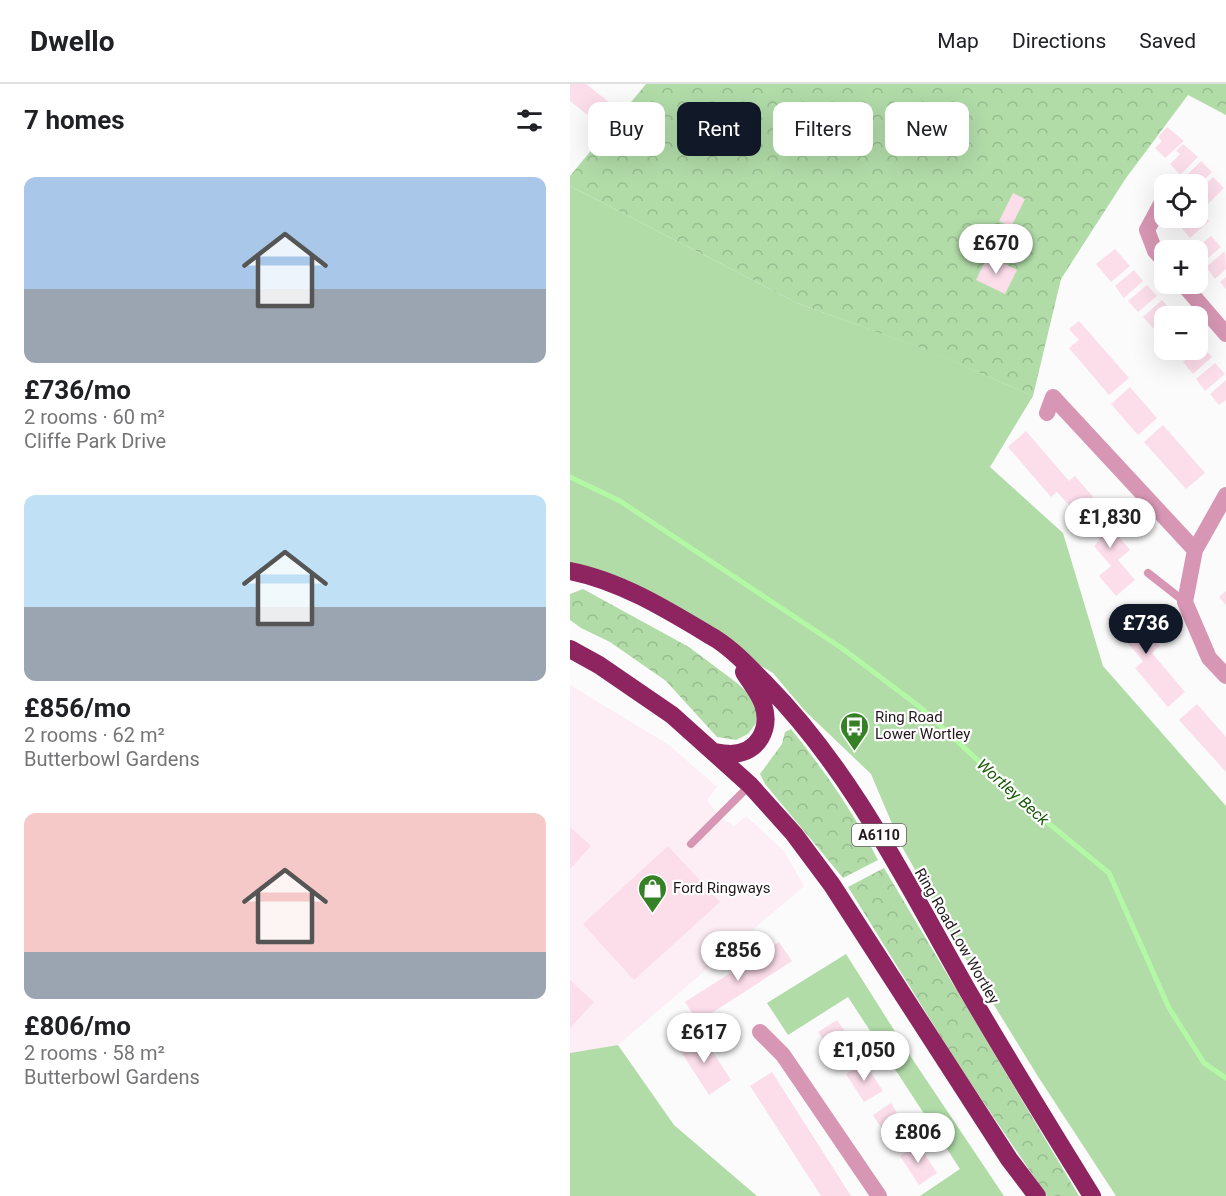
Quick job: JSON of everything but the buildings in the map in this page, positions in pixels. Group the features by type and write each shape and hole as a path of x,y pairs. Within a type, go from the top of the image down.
{"highway":[{"name":"Ring Road Low Wortley","path":"575,574 615,585 656,605 729,647 786,704 826,754 869,817 993,1034 1092,1196"},
{"path":"712,752 733,754 746,749 760,741 766,723 763,703 729,647"},
{"path":"570,649 599,665 672,715 750,785 794,834 832,885 1009,1159 1037,1196"}],"street":[{"path":"1154,216 1147,230 1154,248"},
{"path":"1192,294 1226,334"},
{"path":"1047,413 1053,397 1195,550"},
{"path":"1226,495 1195,550 1185,602 1209,658 1226,676"},
{"path":"760,1032 783,1055 879,1196"}],"lane":[{"path":"1148,573 1185,602"},
{"path":"691,844 750,785"}],"shaded area":[{"path":"570,685 669,745 717,787 707,800 719,817 734,826 746,816 784,851 804,886 618,1045 570,1053"}],"green space":[{"path":"646,84 1226,84 1226,115 1188,95 1126,178 1061,279 1033,396 929,351 797,303 570,186 570,176 588,154 665,156 665,102 631,102"},
{"path":"570,186 797,303 930,351 1033,396 990,467 1063,533 1103,666 1226,806 1226,1196 1116,1196 1037,1075 962,953 901,845 871,774 805,711 773,673 729,647 570,571"},
{"path":"583,589 689,647 737,683 747,692 757,709 756,723 748,734 736,740 717,737 666,681 610,642 570,620 570,594"},
{"path":"791,729 838,792 878,860 843,878 765,784 760,774 782,744 785,732"},
{"path":"884,868 1079,1196 1047,1196 959,1066 848,887"},
{"path":"846,954 913,1060 1004,1196 920,1196 960,1169 848,997 788,1035 767,1003"},
{"path":"618,1045 674,1125 757,1196 570,1196 570,1053"}],"waterway":[{"name":"Wortley Beck","path":"570,477 620,501 843,649 920,707 1024,803 1109,873 1169,1008 1204,1063 1226,1078"}],"place":[{"name":"Ring Road Lower Wortley","path":"854,752"},
{"name":"Ford Ringways","path":"652,914"}]}
